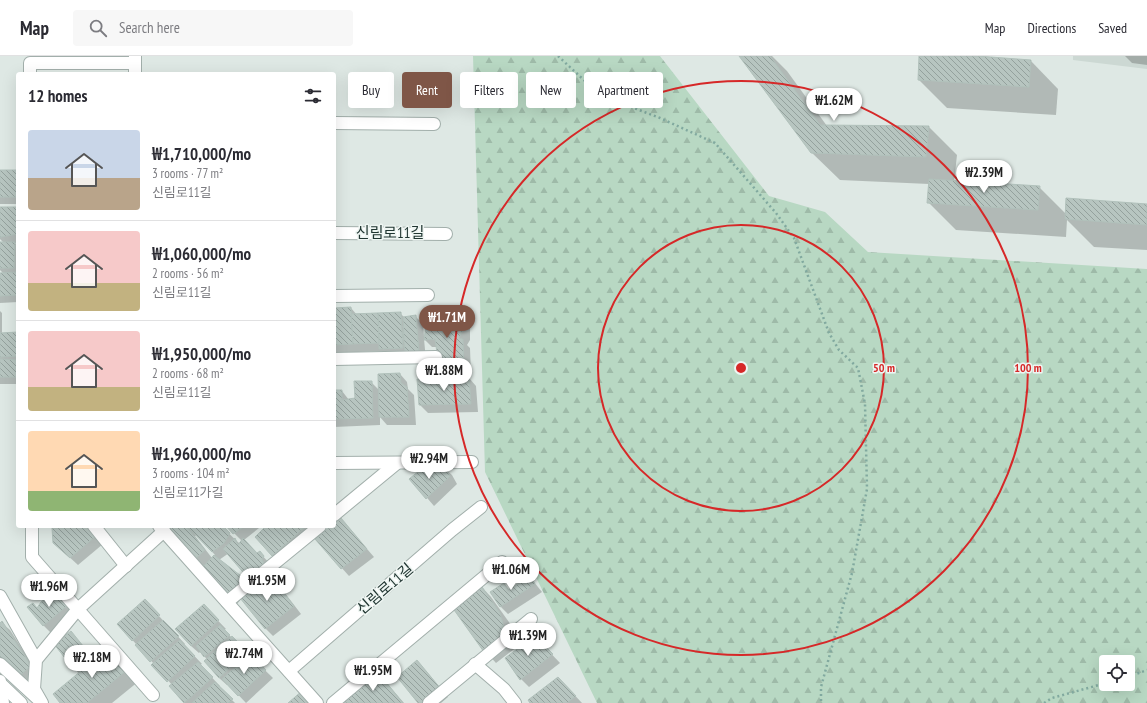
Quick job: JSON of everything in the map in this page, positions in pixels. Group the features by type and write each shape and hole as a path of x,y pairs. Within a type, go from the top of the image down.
{"street":[{"path":"30,72 30,63 135,64"},
{"path":"336,123 434,124"},
{"name":"신림로11길","path":"336,233 446,234"},
{"path":"336,296 428,295"},
{"path":"336,359 436,357"},
{"path":"336,463 472,462"},
{"path":"336,513 397,463"},
{"name":"신림로11길","path":"289,671 452,530 482,507"},
{"path":"32,528 32,557 153,695"},
{"path":"96,528 126,566"},
{"path":"36,660 78,608 126,566 162,528 317,703"},
{"path":"227,602 318,528"},
{"path":"332,703 502,562"},
{"path":"0,596 36,660 34,689 42,703"},
{"path":"429,703 531,619"},
{"path":"0,664 42,703"},
{"path":"475,664 504,689 514,703"},
{"path":"0,682 3,703"},
{"path":"0,682 20,703"}],"path":[{"path":"558,56 600,96 660,118 715,143 776,213 794,238 830,333 839,350 858,368 865,404 867,489 852,573 821,687 821,703"},
{"path":"1135,674 1147,670"},
{"path":"1044,703 1052,698 1099,685"}],"shaded area":[{"path":"1073,56 1147,56 1147,69 1073,60"}],"green space":[{"path":"473,56 660,56 769,196 825,212 868,252 1147,269 1147,703 597,703 485,472 474,108 518,108 518,72 473,72"}],"building":[{"path":"739,56 770,56 820,125 929,126 926,157 811,153"},
{"path":"919,56 977,56 1031,60 1029,87 918,80"},
{"path":"0,170 16,170 16,197 0,197"},
{"path":"929,179 1040,186 1038,210 927,203"},
{"path":"1066,198 1147,204 1147,225 1065,219"},
{"path":"0,207 16,207 16,234 0,237"},
{"path":"0,242 15,242 14,268 0,268"},
{"path":"16,272 16,295 0,296 0,273"},
{"path":"351,307 353,344 336,345 336,308"},
{"path":"401,312 403,348 379,349 378,313"},
{"path":"378,313 379,343 353,344 351,314"},
{"path":"416,315 419,353 405,352 403,317"},
{"path":"463,316 462,332 459,338 463,339 464,366 439,367 435,339 424,340 427,317"},
{"path":"16,332 16,356 0,357 0,333"},
{"path":"0,359 16,360 16,377 0,377"},
{"path":"400,373 401,383 407,387 409,417 379,417 378,374"},
{"path":"469,377 471,404 419,405 417,379 429,382 439,378 454,381"},
{"path":"354,381 372,381 373,418 336,419 336,390 342,390 342,400 355,398"},
{"path":"433,466 438,471 444,466 450,476 426,499 409,479 424,467 428,474"},
{"path":"341,518 367,549 341,569 315,539 329,528 336,528 336,522"},
{"path":"52,528 89,528 96,536 70,558 53,543"},
{"path":"168,528 188,528 205,550 194,560"},
{"path":"189,528 225,528 230,533 224,543 212,552"},
{"path":"228,528 242,528 233,534"},
{"path":"264,528 304,528 272,556 255,537"},
{"path":"235,538 238,545 243,538 257,553 260,551 264,556 262,560 266,566 248,578 223,549"},
{"path":"214,555 245,579 228,597 201,569"},
{"path":"270,575 294,606 265,629 240,598"},
{"path":"530,576 535,584 500,607 490,592 504,583 508,590"},
{"path":"480,584 500,613 506,635 484,652 452,607"},
{"path":"56,590 69,604 43,626 27,607 33,603 37,608 41,602"},
{"path":"145,599 160,615 132,641 117,624"},
{"path":"204,604 219,620 191,646 175,629"},
{"path":"163,620 179,636 150,662 135,645"},
{"path":"2,621 31,666 19,676 0,658 0,623"},
{"path":"220,625 230,635 204,657 196,646"},
{"path":"71,631 92,657 75,671 54,644"},
{"path":"232,636 247,652 219,678 204,661"},
{"path":"535,636 553,654 520,680 505,658"},
{"path":"180,640 195,656 167,682 151,665"},
{"path":"110,647 128,669 87,703 60,703 53,694"},
{"path":"251,654 266,670 238,696 222,679"},
{"path":"417,660 441,689 424,703 418,703 397,677"},
{"path":"198,662 213,677 184,703 169,686"},
{"path":"377,671 403,703 338,703"},
{"path":"558,677 576,696 567,703 530,703 528,700"},
{"path":"215,682 233,699 228,703 192,703"},
{"path":"302,691 312,703 288,703"}]}
